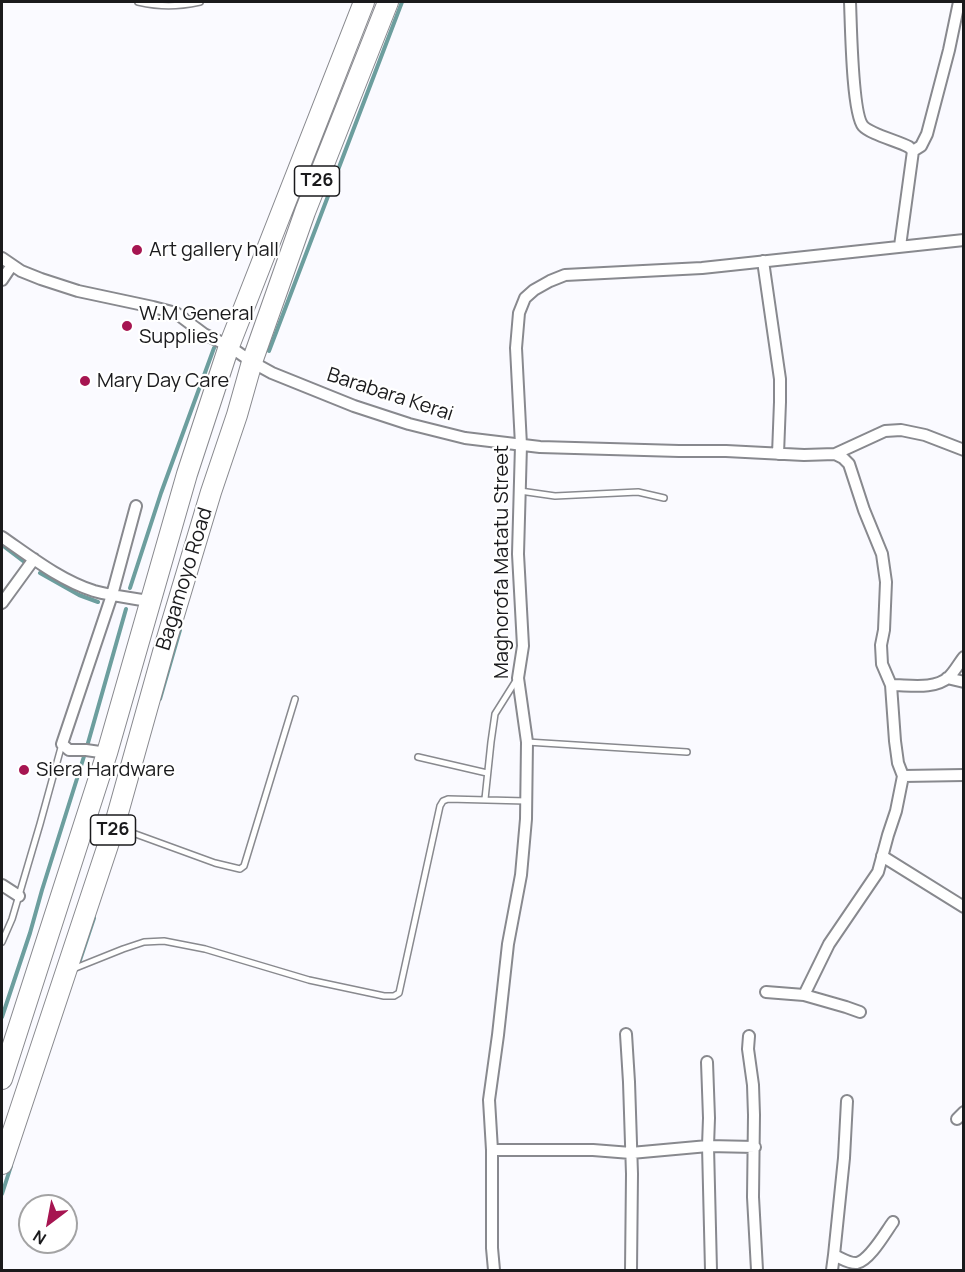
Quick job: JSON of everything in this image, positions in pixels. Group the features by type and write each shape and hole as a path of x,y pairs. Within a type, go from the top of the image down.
{"highway":[{"name":"Bagamoyo Road","path":"2,1079 7,1045 107,753 187,474 229,346 364,2"},
{"name":"Bagamoyo Road","path":"2,1164 114,827 171,623 252,362 304,212 388,2"}],"street":[{"path":"850,2 855,91 859,119 868,130 909,147 913,151"},
{"path":"913,151 921,146 927,134 950,50 959,2"},
{"path":"900,246 913,151"},
{"name":"Maghorofa Matatu Street","path":"494,1270 489,1100 508,944 521,874 526,819 526,742 518,678 523,646 518,554 521,446 516,348 519,313 525,298 550,280 565,275 702,267 963,240"},
{"name":"Barabara Kerai","path":"2,258 21,271 78,291 176,313 204,334 229,346 272,373 354,406 409,424 465,438 540,447 835,454"},
{"path":"763,261 780,379 778,454"},
{"path":"2,280 12,265"},
{"path":"835,454 885,431 901,430 925,435 963,450"},
{"path":"804,995 829,944 878,872 896,811 903,776 898,763 895,741 891,685 882,664 881,645 884,630 886,582 882,554 849,464 835,454"},
{"path":"107,753 69,750 62,744 112,595 136,506"},
{"path":"2,537 63,578 92,590 149,601"},
{"path":"2,603 34,559"},
{"path":"891,685 927,686 947,678 963,657"},
{"path":"947,678 963,681"},
{"path":"903,776 963,775"},
{"path":"882,856 963,906"},
{"path":"2,885 18,896"},
{"path":"766,992 804,995 860,1012"},
{"path":"626,1034 631,1153 631,1270"},
{"path":"749,1036 748,1049 753,1085 755,1147 753,1197 757,1270"},
{"path":"706,1062 711,1270"},
{"path":"832,1270 844,1158 847,1101"},
{"path":"492,1150 593,1150 631,1153 708,1146 755,1147"},
{"path":"834,1256 854,1263 867,1258 893,1222"}],"lane":[{"path":"138,2 158,6 200,2"},
{"path":"520,491 555,496 638,492 664,498"},
{"path":"485,800 495,714 518,678"},
{"path":"114,827 215,863 240,869 244,867 295,699"},
{"path":"526,742 687,752"},
{"path":"2,942 12,919 62,744"},
{"path":"418,757 487,773"},
{"path":"66,972 144,942 164,941 205,949 309,980 384,996 396,996 399,993 440,806 443,801 448,799 526,801"}],"waterway":[{"path":"269,351 402,2"},
{"path":"130,588 161,493 214,348"},
{"path":"2,545 27,564"},
{"path":"40,573 79,595 98,602"},
{"path":"2,1017 86,750 126,609"},
{"path":"160,699 180,630"},
{"path":"78,966 94,918"},
{"path":"2,1194 11,1166"}],"place":[{"name":"Art gallery hall","path":"137,250"},
{"name":"W.M General Supplies","path":"127,326"},
{"name":"Mary Day Care","path":"85,381"},
{"name":"Siera Hardware","path":"24,770"}]}
